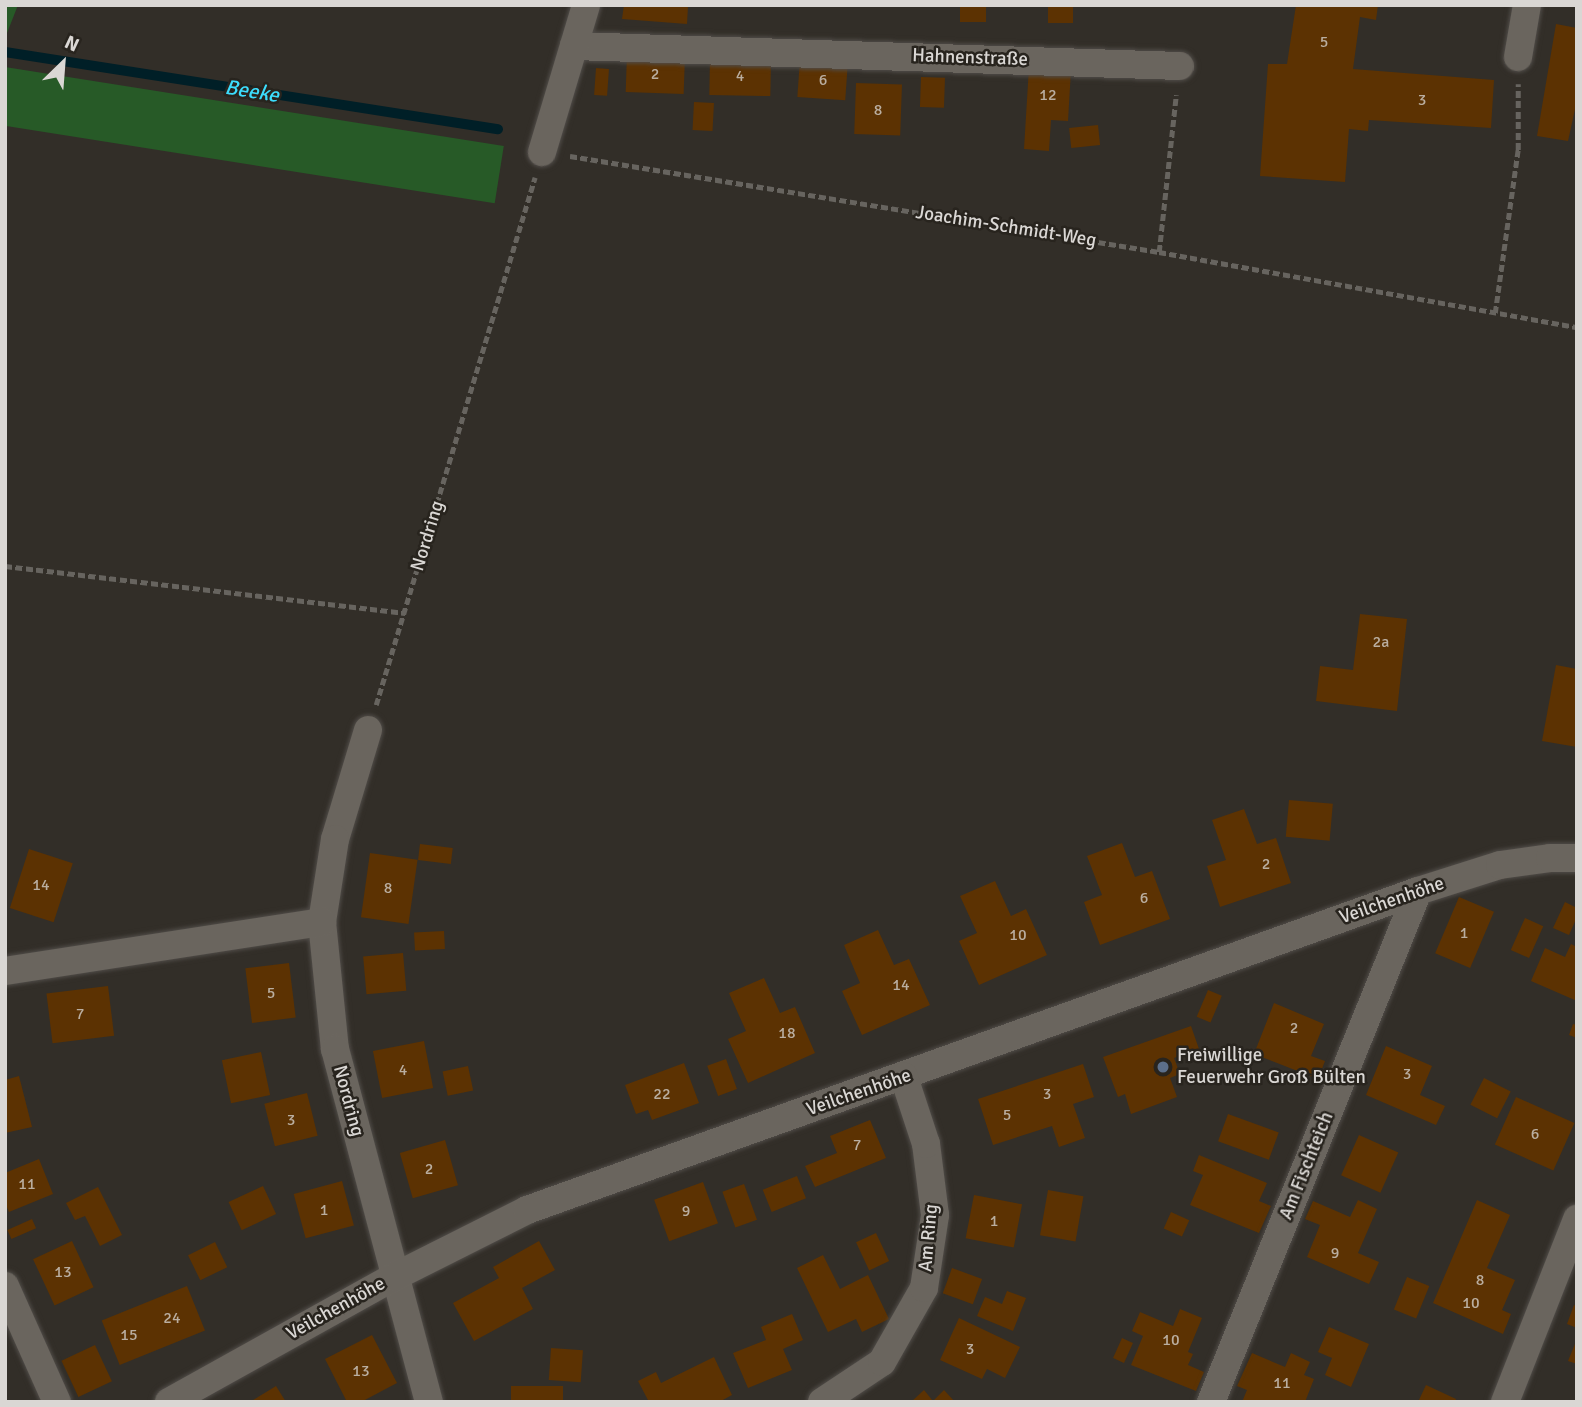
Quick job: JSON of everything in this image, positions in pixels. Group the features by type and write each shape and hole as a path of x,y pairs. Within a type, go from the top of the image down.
{"street":[{"path":"542,152 586,5"},
{"path":"1518,57 1527,5"},
{"name":"Hahnenstraße","path":"574,46 1180,66"},
{"name":"Nordring","path":"368,730 335,839 323,922 335,1049 394,1277"},
{"name":"Veilchenhöhe","path":"169,1402 394,1277 527,1210 1418,891 1500,865 1550,858 1577,858"},
{"name":"Am Fischteich","path":"1211,1402 1418,891"},
{"path":"5,971 323,922"},
{"name":"Am Ring","path":"822,1402 882,1362 924,1288 934,1215 926,1144 904,1077"},
{"path":"1505,1402 1577,1219"},
{"path":"394,1277 429,1402"},
{"path":"5,1286 57,1402"}],"path":[{"path":"1495,313 1518,150 1518,57"},
{"path":"1159,252 1180,66"},
{"name":"Joachim-Schmidt-Weg","path":"542,152 1159,252 1577,327"},
{"name":"Nordring","path":"368,730 542,152"},
{"path":"5,566 405,613"}],"green space":[{"path":"5,5 18,5 7,33 5,33"},
{"path":"5,67 504,146 495,203 5,126"}],"building":[{"path":"624,5 688,6 687,24 622,19"},
{"path":"960,5 986,5 986,22 960,22"},
{"path":"1048,5 1073,5 1073,23 1048,23"},
{"path":"1296,5 1378,5 1376,20 1360,17 1353,69 1494,80 1491,128 1369,120 1368,131 1349,129 1345,182 1260,176 1268,64 1287,64"},
{"path":"1556,24 1577,28 1577,100 1568,141 1537,136"},
{"path":"627,54 685,56 684,94 626,92"},
{"path":"710,57 771,58 770,96 709,95"},
{"path":"800,59 848,62 845,100 797,97"},
{"path":"1029,67 1071,70 1068,121 1051,120 1049,151 1024,149"},
{"path":"596,68 609,69 607,96 594,95"},
{"path":"921,77 945,78 944,108 920,107"},
{"path":"856,83 902,85 900,136 854,134"},
{"path":"694,102 714,103 713,131 693,130"},
{"path":"1098,125 1100,145 1071,148 1069,128"},
{"path":"1360,614 1407,619 1397,711 1316,701 1320,666 1353,670"},
{"path":"1556,665 1577,669 1577,747 1542,741"},
{"path":"1289,800 1333,804 1330,841 1286,837"},
{"path":"1244,809 1257,844 1276,838 1291,883 1220,907 1207,866 1226,860 1212,820"},
{"path":"1122,843 1135,877 1152,871 1170,919 1100,945 1084,902 1102,895 1087,856"},
{"path":"420,844 453,848 451,864 418,860"},
{"path":"29,849 73,863 54,922 10,908"},
{"path":"370,853 418,860 408,924 361,917"},
{"path":"995,881 1011,916 1026,909 1047,955 979,985 959,941 977,933 960,896"},
{"path":"1459,897 1494,912 1470,968 1435,953"},
{"path":"1565,902 1577,908 1577,917 1569,935 1553,928"},
{"path":"1525,918 1543,926 1529,958 1511,950"},
{"path":"878,930 894,965 909,959 930,1005 862,1035 842,991 860,983 844,945"},
{"path":"444,931 445,949 415,951 414,933"},
{"path":"1571,944 1577,947 1577,1001 1531,981 1545,948 1565,957"},
{"path":"403,953 406,991 366,994 363,956"},
{"path":"289,963 296,1018 252,1023 245,968"},
{"path":"764,978 780,1013 795,1007 815,1053 748,1083 728,1039 746,1031 729,993"},
{"path":"108,986 114,1036 53,1043 46,994"},
{"path":"1208,990 1222,996 1210,1023 1197,1017"},
{"path":"1274,1003 1324,1024 1311,1056 1325,1061 1318,1079 1254,1054"},
{"path":"1573,1024 1577,1025 1577,1038 1569,1035"},
{"path":"1191,1026 1199,1049 1174,1058 1180,1074 1170,1078 1177,1097 1131,1114 1125,1094 1118,1097 1103,1057"},
{"path":"424,1041 433,1088 382,1098 373,1051"},
{"path":"1386,1046 1432,1066 1420,1095 1445,1106 1436,1125 1366,1095"},
{"path":"261,1052 270,1095 231,1103 222,1060"},
{"path":"726,1059 737,1089 718,1096 707,1066"},
{"path":"684,1063 699,1103 652,1120 648,1110 636,1114 625,1085"},
{"path":"1083,1064 1094,1097 1073,1104 1085,1138 1059,1147 1052,1126 993,1145 978,1099"},
{"path":"468,1066 473,1090 448,1096 443,1071"},
{"path":"19,1076 32,1127 5,1133 5,1080"},
{"path":"1484,1078 1511,1092 1497,1118 1470,1105"},
{"path":"307,1093 318,1136 275,1146 264,1104"},
{"path":"1516,1097 1574,1123 1553,1171 1495,1145"},
{"path":"1228,1114 1279,1132 1269,1160 1218,1141"},
{"path":"870,1120 886,1158 815,1187 805,1166 837,1153 830,1136"},
{"path":"1359,1135 1398,1152 1380,1193 1341,1175"},
{"path":"445,1140 458,1185 413,1198 400,1153"},
{"path":"1199,1155 1267,1183 1259,1201 1271,1206 1259,1233 1190,1205 1203,1175 1193,1171"},
{"path":"39,1159 53,1194 9,1212 5,1203 5,1173"},
{"path":"797,1176 806,1198 772,1212 763,1190"},
{"path":"342,1181 354,1225 306,1238 294,1194"},
{"path":"703,1182 718,1223 669,1241 654,1200"},
{"path":"744,1184 757,1220 735,1228 722,1192"},
{"path":"263,1186 276,1214 242,1230 229,1202"},
{"path":"98,1187 122,1235 100,1246 85,1216 75,1220 66,1203"},
{"path":"1048,1190 1083,1196 1075,1242 1040,1235"},
{"path":"974,1195 1022,1204 1014,1248 966,1238"},
{"path":"1358,1200 1377,1209 1358,1253 1379,1262 1369,1284 1307,1257 1320,1225 1305,1219 1313,1201 1350,1217"},
{"path":"1477,1200 1510,1215 1487,1268 1515,1280 1502,1310 1511,1314 1503,1334 1433,1303"},
{"path":"1171,1212 1189,1220 1182,1237 1164,1228"},
{"path":"32,1219 36,1228 11,1239 7,1230"},
{"path":"876,1233 889,1261 869,1270 856,1242"},
{"path":"72,1241 94,1287 55,1305 33,1259"},
{"path":"539,1241 555,1270 522,1288 533,1309 474,1341 453,1303 499,1278 493,1267"},
{"path":"215,1242 227,1267 200,1280 188,1255"},
{"path":"823,1255 840,1289 868,1275 889,1319 862,1332 856,1319 828,1332 797,1268"},
{"path":"952,1268 982,1279 973,1304 943,1293"},
{"path":"1407,1277 1429,1286 1416,1318 1394,1309"},
{"path":"187,1286 205,1331 120,1365 102,1320"},
{"path":"1007,1291 1026,1298 1013,1331 977,1316 985,1297 1002,1304"},
{"path":"1574,1305 1577,1306 1577,1328 1567,1324"},
{"path":"1180,1309 1202,1318 1188,1352 1193,1354 1188,1365 1204,1372 1196,1391 1131,1365 1143,1336 1132,1331 1140,1312 1173,1326"},
{"path":"792,1314 803,1340 783,1349 792,1370 748,1388 733,1353 766,1340 761,1327"},
{"path":"959,1318 1020,1347 1005,1378 987,1369 982,1379 940,1360"},
{"path":"1329,1327 1369,1344 1351,1387 1325,1375 1332,1358 1318,1352"},
{"path":"372,1335 397,1383 361,1402 347,1402 325,1359"},
{"path":"1122,1338 1133,1343 1124,1363 1113,1358"},
{"path":"1577,1339 1577,1364 1568,1361"},
{"path":"95,1345 112,1381 78,1397 61,1361"},
{"path":"551,1348 583,1350 581,1382 549,1380"},
{"path":"1252,1353 1285,1367 1291,1353 1310,1362 1304,1375 1314,1379 1305,1402 1242,1402 1247,1390 1237,1386"},
{"path":"714,1357 732,1395 719,1402 649,1402 638,1381 656,1372 661,1383"},
{"path":"1426,1385 1456,1399 1455,1402 1418,1402"},
{"path":"276,1386 286,1402 250,1402"},
{"path":"511,1386 563,1386 563,1402 511,1402"},
{"path":"924,1390 933,1401 944,1390 955,1402 911,1402"}],"waterway":[{"name":"Beeke","path":"5,52 498,129"}],"place":[{"name":"Freiwillige Feuerwehr Groß Bülten","path":"1163,1067"}]}
